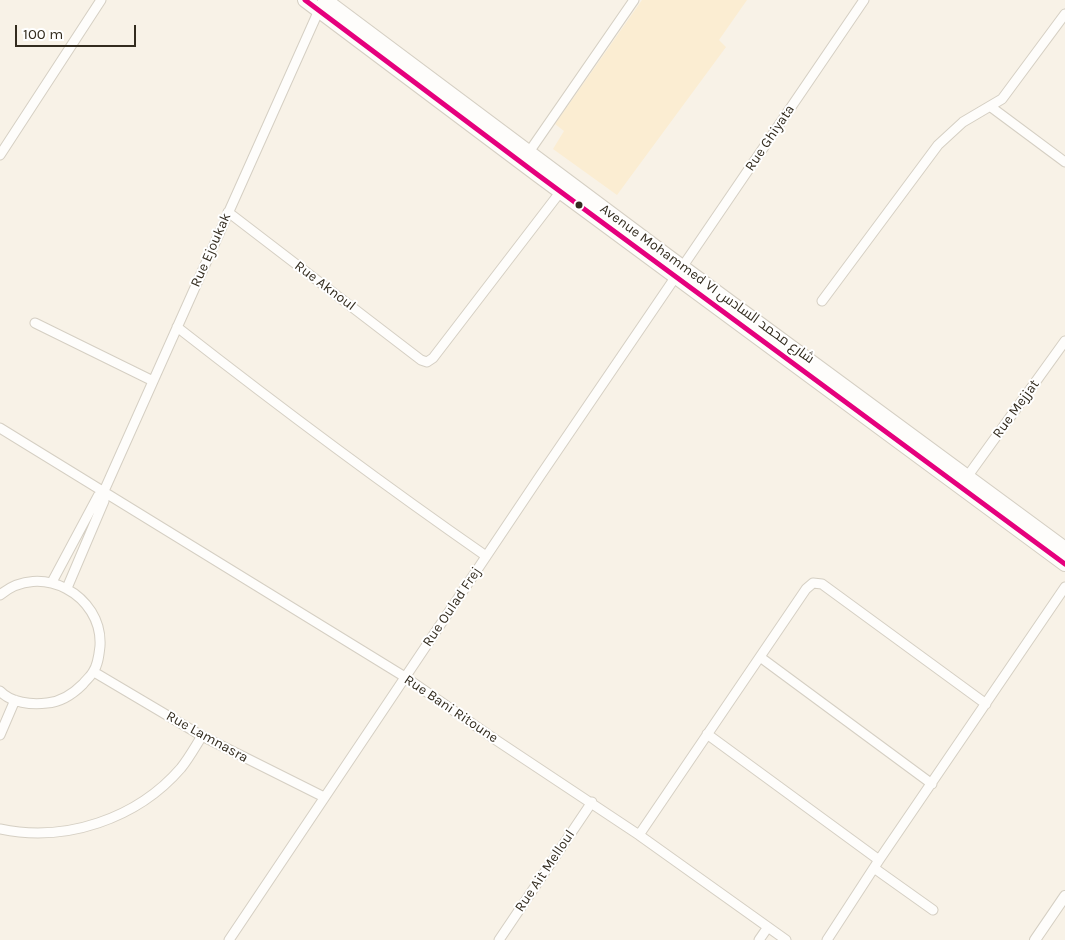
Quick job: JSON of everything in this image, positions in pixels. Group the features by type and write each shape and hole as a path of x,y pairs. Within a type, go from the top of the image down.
{"main road":[{"name":"Avenue Mohammed VI شارع محمد السادس","path":"305,0 322,5 529,152 679,271 1065,564"},
{"name":"Avenue Mohammed VI شارع محمد السادس","path":"322,5 561,191 679,271 1065,549"}],"street":[{"path":"0,155 102,0"},
{"path":"529,152 634,0"},
{"name":"Rue Ghiyata","path":"679,271 864,0"},
{"name":"Rue Ejoukak","path":"66,588 153,381 322,5"},
{"path":"822,301 938,145 963,122 991,107 1008,94 1065,14"},
{"path":"991,107 1065,162"},
{"name":"Rue Aknoul","path":"228,212 421,360 429,362 561,191"},
{"name":"Rue Oulad Frej","path":"229,940 679,271"},
{"path":"35,322 153,381"},
{"path":"177,327 426,515 486,556"},
{"name":"Rue Mejjat","path":"967,477 1065,341"},
{"name":"Rue Bani Ritoune","path":"0,428 405,677 496,740 592,802 786,940"},
{"name":"Rue Ejoukak","path":"52,582 98,496 105,492"},
{"path":"0,595 20,584 36,581 52,582 66,588 83,600 94,617 100,637 99,657 94,672 75,692 56,702 33,704 1,695"},
{"path":"639,835 810,585 822,584 986,704"},
{"path":"827,940 876,864 1065,587"},
{"path":"760,657 932,784"},
{"name":"Rue Lamnasra","path":"94,672 202,736 324,797"},
{"path":"0,735 15,700"},
{"path":"707,734 933,910"},
{"path":"0,829 34,833 61,832 95,824 119,814 143,800 163,785 181,768 202,736"},
{"name":"Rue Ait Melloul","path":"499,940 592,802"},
{"path":"1035,940 1065,896"},
{"path":"759,940 768,927"}],"shaded area":[{"path":"642,0 747,0 719,40 726,47 617,195 553,149 564,131 555,124"}],"transit line":[{"path":"305,0 538,175 1065,564"}]}
